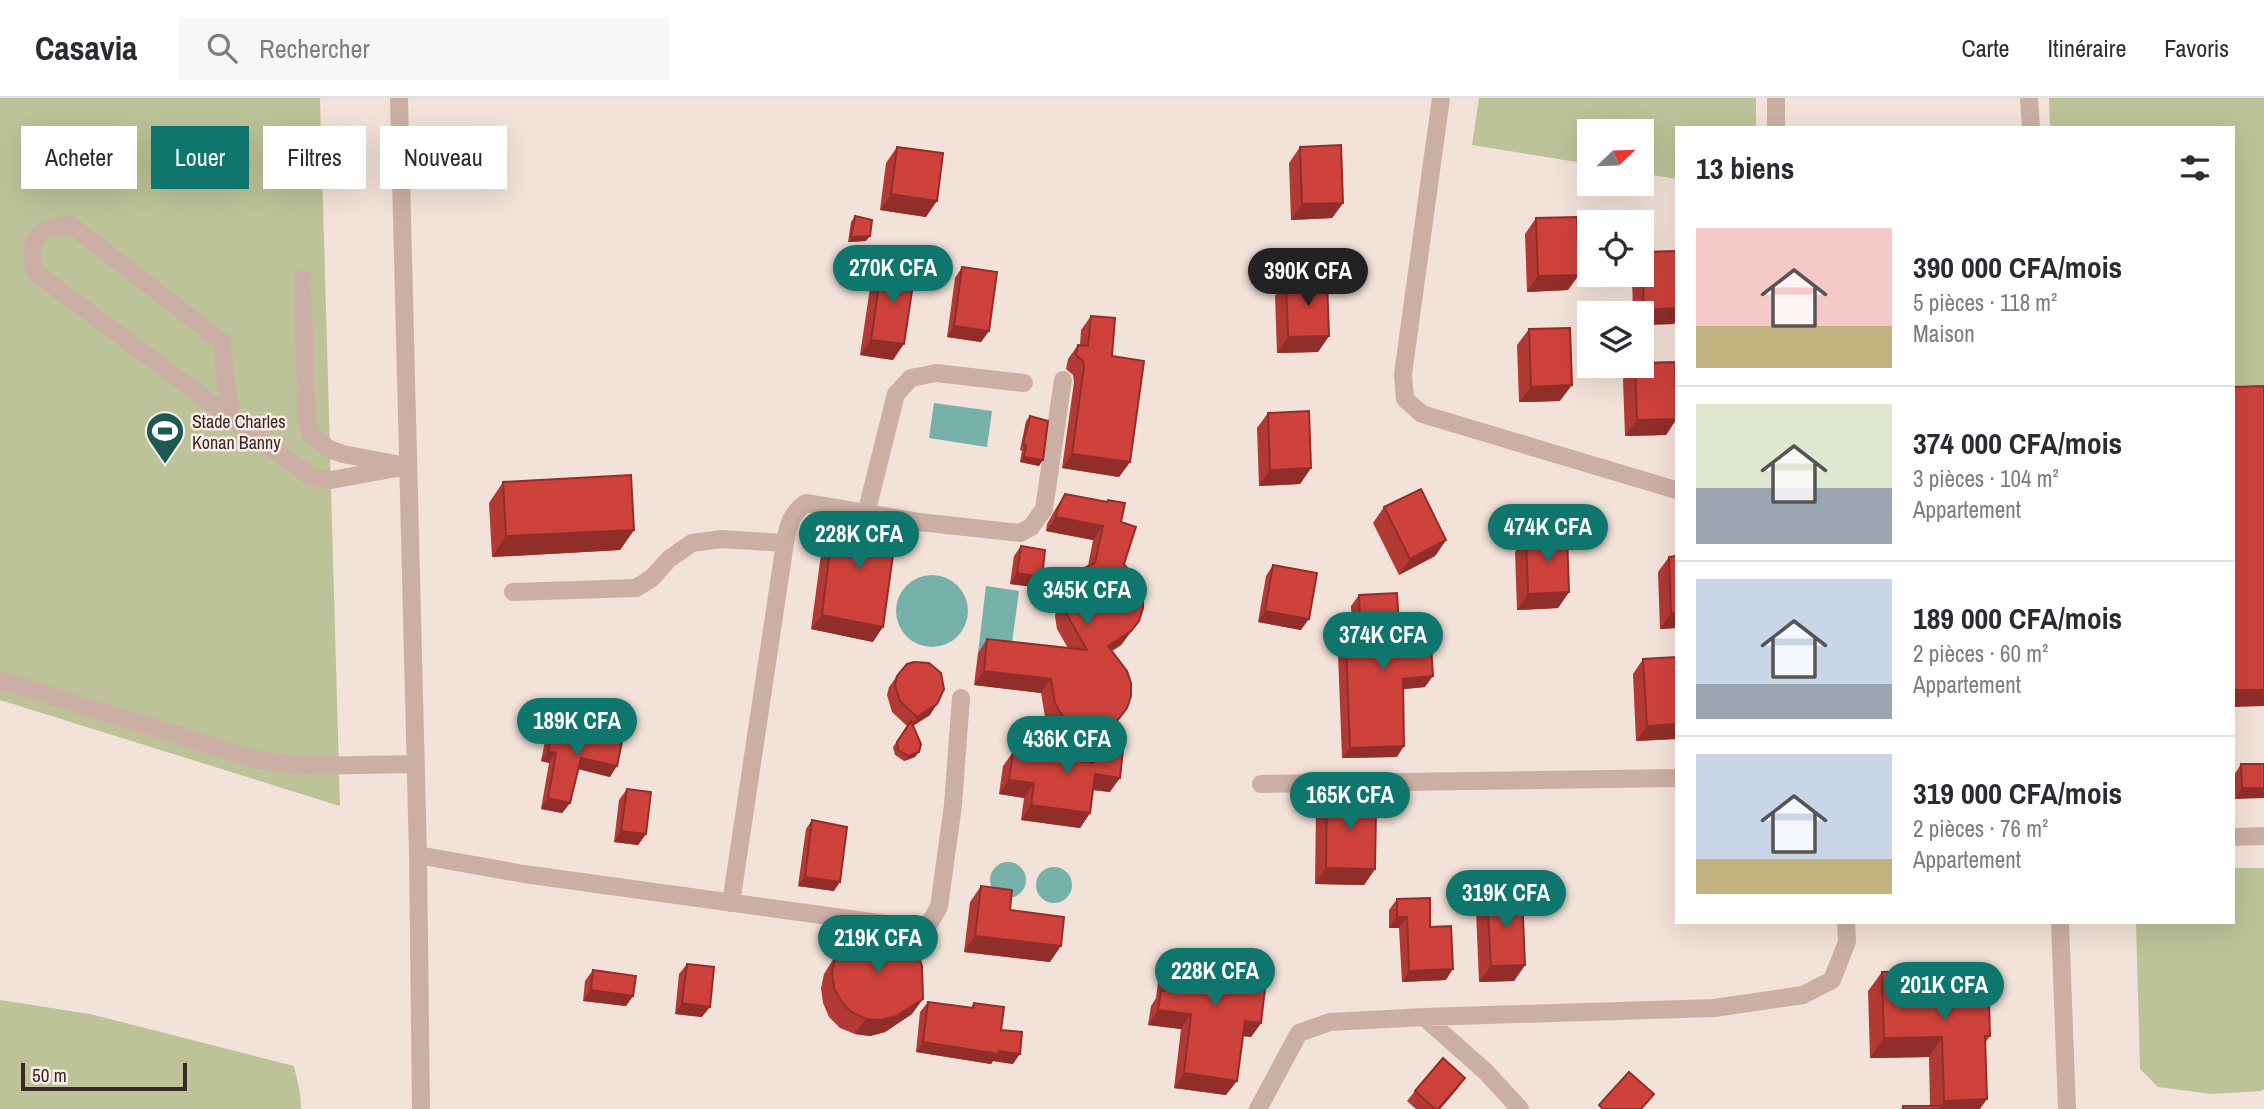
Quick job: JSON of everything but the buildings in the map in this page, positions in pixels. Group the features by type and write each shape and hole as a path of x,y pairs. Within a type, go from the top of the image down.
{"street":[{"path":"400,98 418,855 421,1109"},
{"path":"1441,98 1403,374 1405,399 1422,414 1675,490"},
{"path":"1776,98 1776,126"},
{"path":"2029,98 2031,126"},
{"path":"231,417 221,341 71,225 50,226 34,239 31,253 36,273 311,477 331,480 408,466"},
{"path":"302,279 307,418 310,435 330,449 343,454 408,466"},
{"path":"866,514 896,394 911,378 936,373 1024,383"},
{"path":"731,903 787,527 794,511 806,503 866,514 1020,533 1031,527 1044,509 1063,380"},
{"path":"513,592 636,588 652,578 669,559 692,543 721,539 785,543"},
{"path":"13,678 258,760 304,766 416,764"},
{"path":"418,855 524,874 915,928 929,922 939,907 953,805 961,698"},
{"path":"1261,784 1675,778"},
{"path":"2235,837 2264,836"},
{"path":"1258,1109 1299,1033 1330,1023 1714,1007 1803,995 1832,980 1847,942 1846,924"},
{"path":"2060,924 2067,1109"},
{"path":"1424,1017 1486,1072 1520,1109"}],"green space":[{"name":"Stade Charles Konan Banny","path":"0,98 320,98 321,126 263,126 263,189 323,189 340,806 0,700"},
{"path":"1479,98 1756,98 1756,126 1675,126 1675,179 1654,175 1654,119 1577,119 1577,162 1472,145"},
{"path":"2049,98 2264,98 2264,396 2235,397 2235,126 2050,126"},
{"path":"2235,868 2264,868 2264,1089 2212,1094 2158,1087 2140,1069 2136,924 2235,924"},
{"path":"0,1000 90,1014 294,1066 301,1109 0,1109"}],"water":[{"path":"934,403 992,411 987,447 929,438"},
{"path":"932,575 952,581 962,591 968,611 962,631 952,641 932,647 912,641 902,631 896,611 902,591 912,581"},
{"path":"986,586 1019,591 1010,658 978,653"},
{"path":"1008,862 1021,867 1026,880 1021,893 1008,898 995,893 990,880 995,867"},
{"path":"1054,867 1067,872 1072,885 1067,898 1054,903 1041,898 1036,885 1041,872"}],"place":[{"name":"Stade Charles Konan Banny","path":"165,465"}]}
